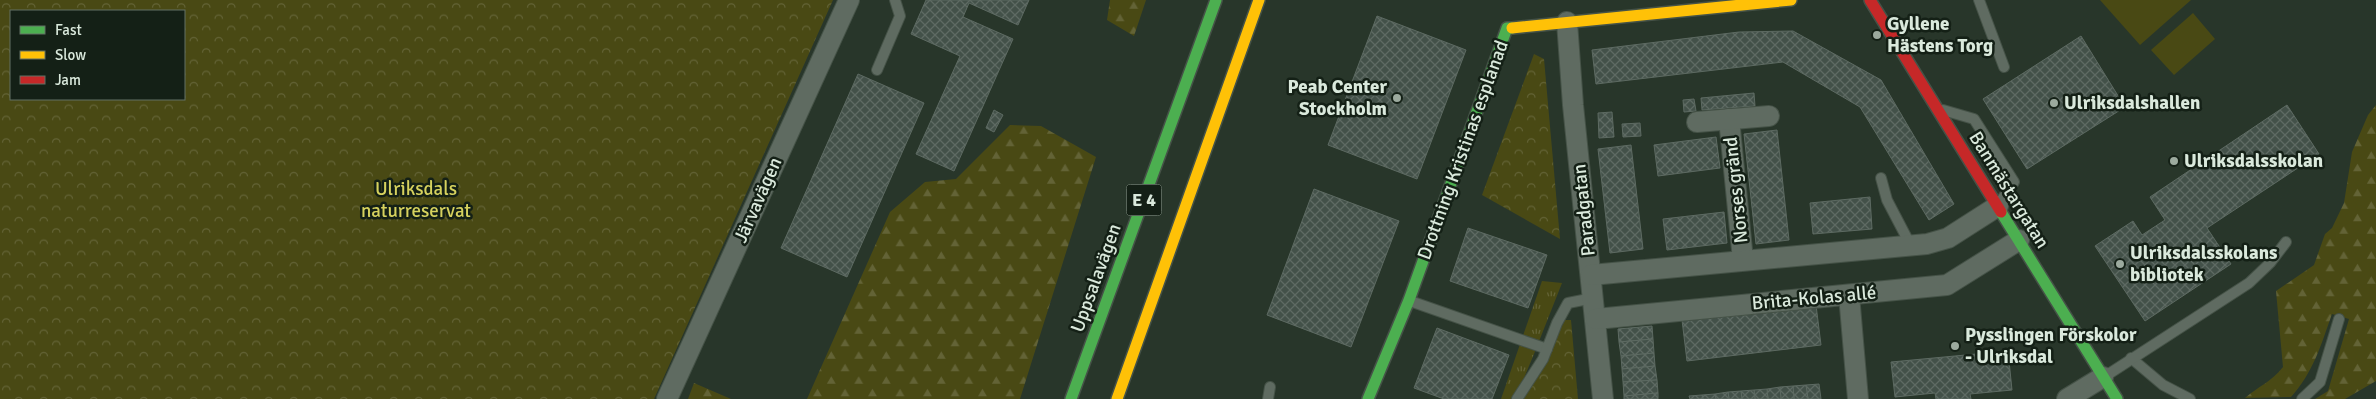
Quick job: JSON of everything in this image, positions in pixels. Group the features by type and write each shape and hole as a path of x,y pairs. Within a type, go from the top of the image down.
{"main road":[{"name":"Uppsalavägen","path":"1071,399 1216,0"},
{"name":"E 4","path":"1117,399 1259,0"},
{"name":"Drottning Kristinas esplanad","path":"1368,399 1409,300 1507,28 1729,3 1791,0"},
{"name":"Banmästargatan","path":"1864,0 1938,108 2117,399"}],"street":[{"name":"Järvavägen","path":"667,399 849,0"},
{"name":"Paradgatan","path":"1567,22 1573,105 1603,399"},
{"name":"Norses gränd","path":"1697,122 1769,116"},
{"name":"Norses gränd","path":"1729,119 1743,260"},
{"path":"1591,275 1910,244 1927,244 1948,238 1998,206"},
{"name":"Brita-Kolas allé","path":"1596,319 1947,285 2019,240"},
{"path":"1849,295 1858,399"},
{"path":"2067,399 2103,377"}],"lane":[{"path":"877,70 900,16 895,0"},
{"path":"1980,0 2004,67"},
{"path":"1938,108 1974,119 2014,182 1998,206"},
{"path":"1881,178 1887,200 1910,244"},
{"path":"2103,377 2248,283 2270,263 2286,242"},
{"path":"1517,399 1543,359 1557,323 1568,302 1593,298"},
{"path":"1409,300 1547,349"},
{"path":"2302,399 2320,382 2339,319"},
{"path":"2131,358 2163,385 2190,399"},
{"path":"1268,399 1270,387"}],"green space":[{"name":"Ulriksdals naturreservat","path":"0,0 833,0 654,399 0,399"},
{"path":"1110,0 1146,0 1134,36 1107,20"},
{"path":"2100,0 2191,0 2140,45"},
{"path":"2193,13 2215,39 2174,75 2151,50"},
{"path":"1534,54 1544,59 1560,239 1482,195"},
{"path":"2376,105 2376,381 2345,399 2315,399 2328,391 2349,319 2332,314 2311,368 2291,397 2245,398 2283,367 2276,291 2314,265 2325,234 2332,228 2344,203 2352,152 2368,115"},
{"path":"1010,125 1041,126 1096,157 1020,399 807,399 890,212 925,182 956,179"},
{"path":"1542,281 1562,283 1524,378 1511,399 1501,399"},
{"path":"1565,320 1571,320 1578,399 1523,399"},
{"path":"694,383 731,399 688,399"}],"building":[{"path":"926,0 1029,0 1018,25 969,3 963,17 1013,39 954,171 916,154 960,56 911,34"},
{"name":"Peab Center Stockholm","path":"1377,16 1466,50 1417,179 1328,145"},
{"path":"1793,31 1881,80 1954,204 1929,220 1860,107 1783,62 1596,84 1592,50 1739,32"},
{"name":"Ulriksdalshallen","path":"2081,36 2125,107 2027,169 1983,99"},
{"path":"858,74 924,103 847,277 781,248"},
{"path":"1754,93 1755,106 1702,110 1701,98"},
{"path":"1694,99 1696,111 1684,112 1683,100"},
{"path":"2287,105 2319,154 2207,228 2231,264 2145,321 2095,246 2133,221 2142,235 2165,220 2150,197"},
{"path":"994,110 1003,115 994,132 986,128"},
{"path":"1612,112 1614,137 1599,138 1598,113"},
{"path":"1640,123 1641,136 1623,137 1622,124"},
{"path":"1777,130 1789,240 1756,244 1744,134"},
{"path":"1716,137 1720,168 1658,176 1654,145"},
{"path":"1631,145 1643,249 1610,253 1598,149"},
{"path":"1314,189 1399,221 1351,347 1267,315"},
{"path":"1870,197 1872,229 1813,234 1810,203"},
{"path":"1724,212 1727,243 1667,250 1663,219"},
{"path":"1468,228 1547,255 1528,308 1450,281"},
{"path":"1816,305 1821,345 1687,361 1682,320"},
{"path":"1652,326 1653,339 1619,342 1618,329"},
{"path":"1437,328 1509,355 1492,399 1444,399 1414,388"},
{"path":"1653,339 1654,353 1621,356 1619,342"},
{"path":"2008,351 2012,390 1970,394 1971,399 1936,399 1935,393 1895,397 1891,362"},
{"path":"1654,353 1655,366 1622,369 1621,356"},
{"path":"1655,366 1657,380 1623,382 1622,369"},
{"path":"1657,380 1658,393 1624,396 1623,382"},
{"path":"1819,384 1821,399 1808,399 1806,385"},
{"path":"1806,385 1808,399 1794,399 1793,386"},
{"path":"1793,386 1794,399 1781,399 1780,387"},
{"path":"1780,387 1781,399 1768,399 1767,389"},
{"path":"1767,389 1768,399 1755,399 1754,390"},
{"path":"1754,390 1755,399 1742,399 1741,391"},
{"path":"1741,391 1742,399 1729,399 1728,392"},
{"path":"1728,392 1729,399 1716,399 1715,394"},
{"path":"1658,393 1658,399 1624,399 1624,396"},
{"path":"1715,394 1716,399 1703,399 1702,395"},
{"path":"1702,395 1703,399 1690,399 1689,396"}],"traffic: fast":[{"path":"1071,399 1216,0"},
{"path":"1368,399 1409,300 1507,28 1512,28"},
{"path":"2001,212 2117,399"}],"traffic: slow":[{"path":"1117,399 1259,0"},
{"path":"1512,28 1791,0"}],"traffic: jam":[{"path":"1870,0 2001,212"}],"place":[{"name":"Gyllene Hästens Torg","path":"1877,35"},
{"name":"Peab Center Stockholm","path":"1397,98"},
{"name":"Ulriksdalshallen","path":"2054,103"},
{"name":"Ulriksdalsskolan","path":"2174,161"},
{"name":"Ulriksdalsskolans bibliotek","path":"2120,264"},
{"name":"Pysslingen Förskolor - Ulriksdal","path":"1955,346"}]}
